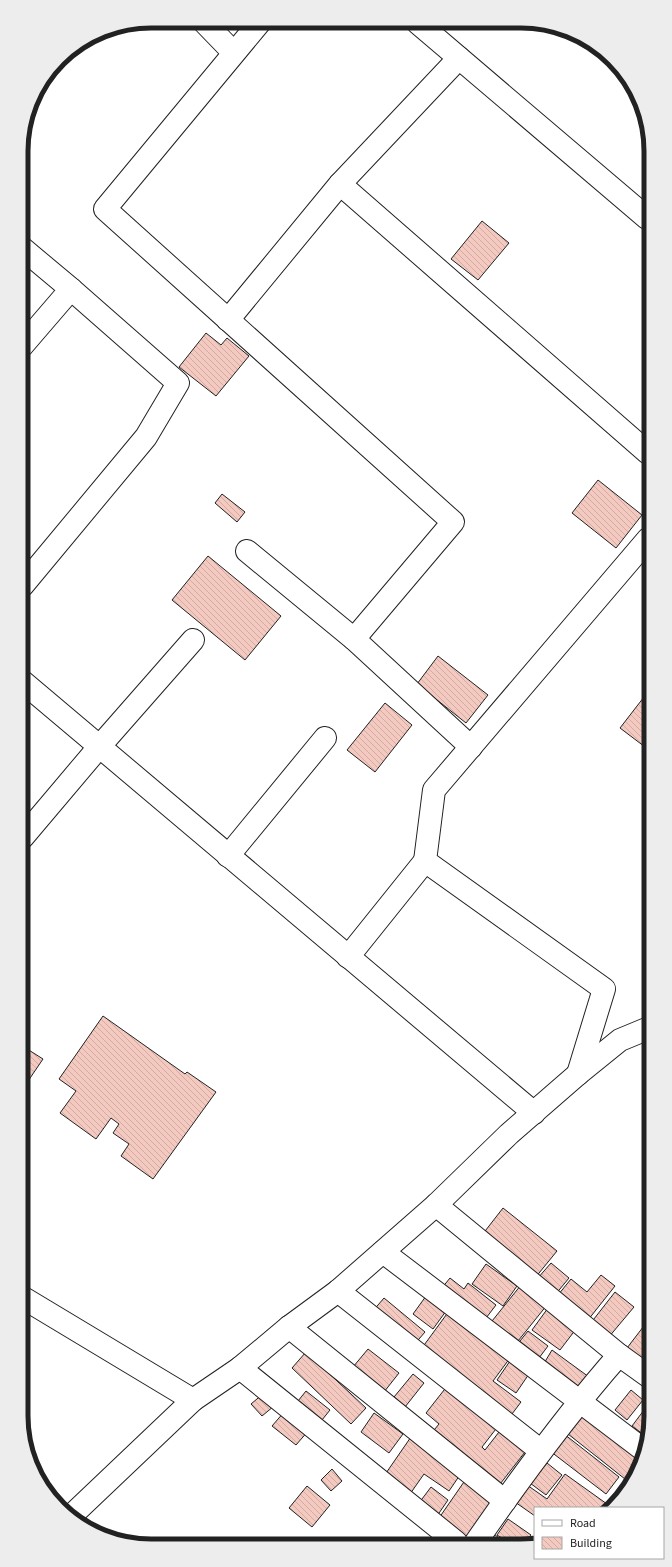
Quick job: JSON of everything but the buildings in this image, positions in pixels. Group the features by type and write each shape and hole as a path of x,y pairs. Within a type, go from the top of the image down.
{"street":[{"path":"210,28 233,52"},
{"path":"255,28 233,52 105,209 453,522 354,639"},
{"path":"424,28 644,215"},
{"path":"228,320 340,184 459,58"},
{"path":"340,184 644,450"},
{"path":"28,253 178,384 146,437 28,579"},
{"path":"28,339 71,289"},
{"path":"348,957 425,861 434,790 644,544"},
{"path":"248,551 354,639 471,747"},
{"path":"28,832 99,747 193,640"},
{"path":"28,686 534,1113"},
{"path":"228,856 325,738"},
{"path":"425,861 604,989 578,1074"},
{"path":"75,1513 194,1400 240,1368 289,1327 338,1290 436,1205 578,1074 620,1040 644,1030"},
{"path":"436,1205 619,1355 644,1373"},
{"path":"382,1252 640,1448"},
{"path":"338,1290 541,1451"},
{"path":"28,1301 194,1400"},
{"path":"289,1327 505,1501"},
{"path":"478,1539 579,1401 619,1355"},
{"path":"240,1368 452,1539"}]}
